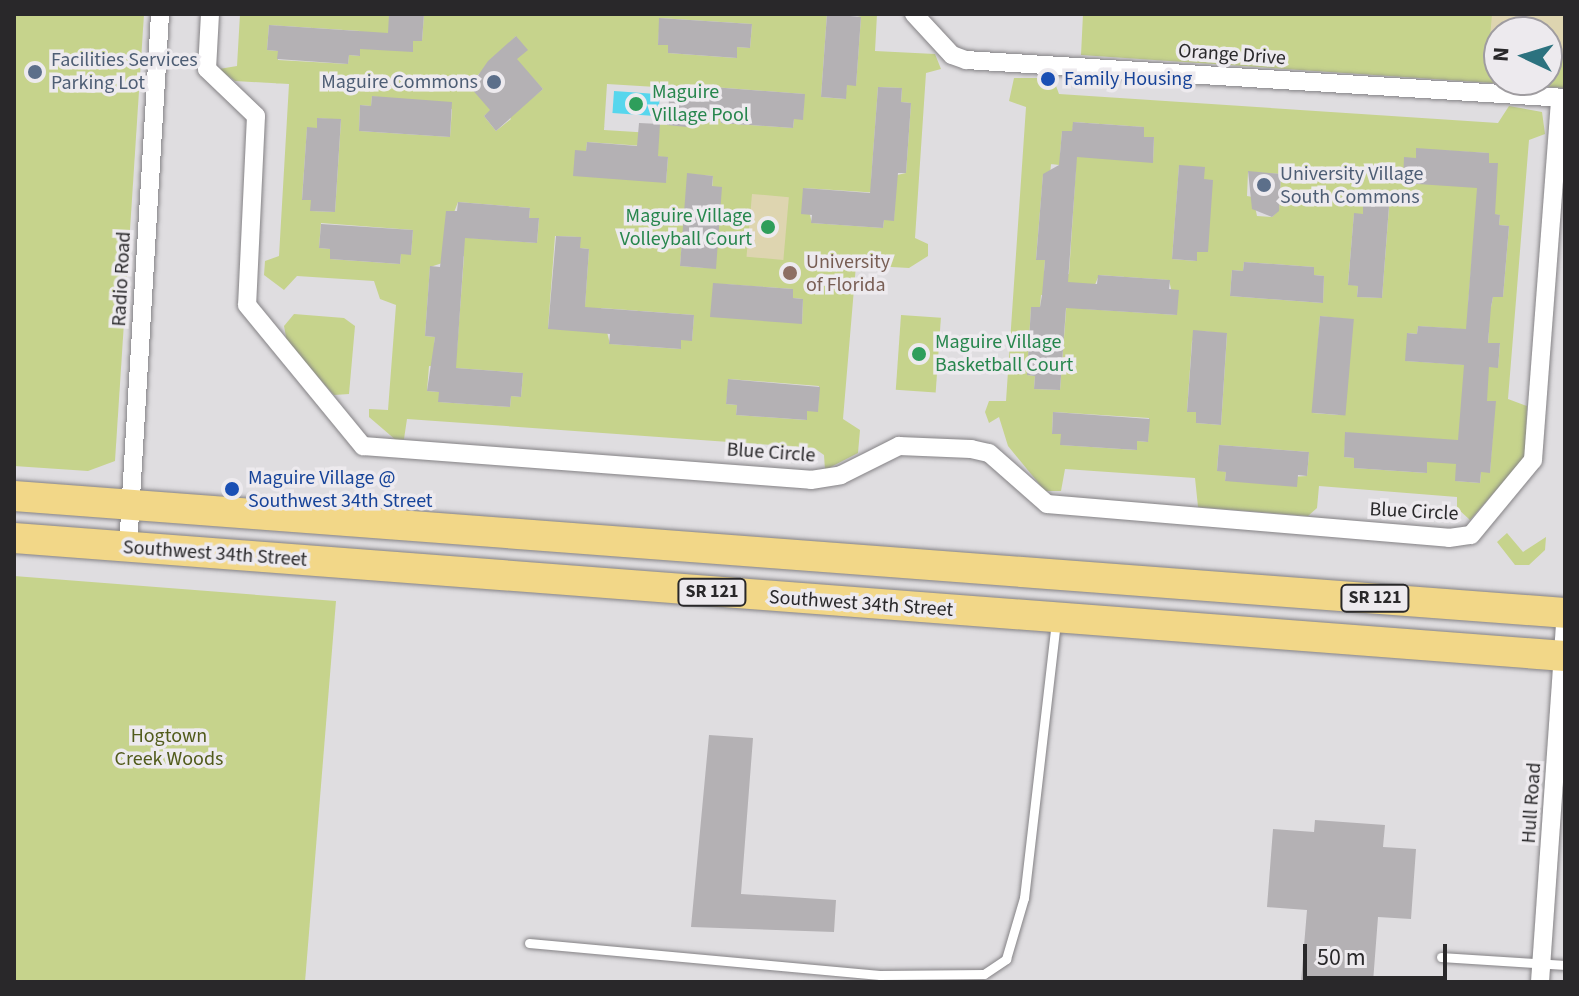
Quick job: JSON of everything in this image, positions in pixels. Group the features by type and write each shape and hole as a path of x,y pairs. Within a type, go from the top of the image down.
{"main road":[{"name":"SR 121","path":"14,496 1565,613"},
{"name":"Southwest 34th Street","path":"14,538 1056,619 1565,646"}],"street":[{"name":"Radio Road","path":"128,547 160,14"},
{"name":"Blue Circle","path":"210,14 207,69 256,116 247,305 363,446 811,480 841,475 899,446 971,449 989,453 1047,504 1449,538 1471,535 1533,460 1562,98"},
{"name":"Orange Drive","path":"914,14 952,55 966,60 1562,98"},
{"name":"Hull Road","path":"1541,973 1565,646"}],"lane":[{"path":"529,943 880,975 984,974 1006,959 1024,898 1056,619"},
{"path":"1441,957 1541,973 1565,965"}],"green space":[{"path":"14,14 144,14 115,461 88,471 14,466"},
{"path":"240,14 389,14 413,51 413,41 422,41 424,14 827,14 821,97 845,99 847,85 856,85 861,17 849,14 877,14 875,51 935,54 941,69 926,73 915,238 928,244 928,256 909,268 856,265 843,419 860,430 858,453 825,470 824,455 814,448 407,419 404,439 397,441 369,417 369,409 388,410 396,305 380,299 374,281 297,276 284,290 264,275 265,261 279,256 289,84 235,81 219,69 237,66","holes":["660,18 752,24 750,48 737,47 736,58 668,53 668,45 658,44","269,25 360,31 359,56 349,55 348,64 278,60 278,51 267,50","516,36 517,88 531,76 543,89 526,103 501,107 511,119 496,131 484,116 496,106 476,77","607,84 689,89 687,126 654,124 652,133 604,130","713,87 804,94 803,119 794,119 793,128 721,123","878,87 902,88 901,102 911,103 906,173 871,181","372,96 452,109 450,137 359,131 360,105 371,106","318,118 341,120 335,212 311,211 311,200 302,199 307,128 317,128","587,142 658,147 658,156 668,158 666,182 586,151","688,174 713,176 706,268 680,266","803,188 895,194 894,220 884,220 883,228 812,223","458,202 530,208 529,218 539,219 537,243 445,236","321,223 413,230 411,254 401,254 400,264 330,259 330,249 319,248","555,236 580,237 580,248 589,249 584,320 548,328","464,256 457,349 434,347 435,337 425,336 430,267","724,284 793,289 793,298 803,299 802,324","601,308 694,315 692,340 681,340 680,349 610,344","429,366 523,373 521,397 511,396 510,407 439,402 439,392 427,391","729,379 819,386 818,411 807,411 806,420 736,415 737,405 726,404"]},
{"path":"1083,14 1565,14 1565,88 1563,16 1483,16 1483,82 1081,55"},
{"path":"1014,78 1053,78 1059,94 1498,123 1509,106 1542,112 1545,134 1529,140 1508,399 1527,406 1525,457 1470,520 1457,508 1457,497 1319,486 1317,508 1308,516 1198,507 1195,478 1065,469 1061,491 1045,491 1008,446 999,417 989,423 985,412 989,401 1006,401 1026,107 1009,101","holes":["1074,122 1144,127 1144,137 1154,138 1153,162 1060,155 1062,131 1072,131","1416,149 1489,153 1489,163 1497,164 1416,158","1051,164 1076,167 1069,274 1044,272 1045,260 1036,259 1043,175 1050,175","1179,166 1204,179 1208,252 1197,252 1196,261 1172,259","1248,172 1281,174 1279,210 1272,217 1257,216 1253,197 1247,196","1364,204 1389,207 1382,298 1357,297 1358,286 1348,284 1354,214 1363,214","1476,213 1500,215 1499,225 1509,226 1503,297 1493,297 1491,307 1468,305","1244,262 1314,267 1314,275 1324,276 1323,303 1230,296 1232,270 1243,271","1099,275 1169,280 1177,315 1085,309","1041,295 1067,298 1060,390 1034,389 1035,376 1027,375 1031,307 1040,307","1320,316 1346,319 1338,415 1313,413","1418,326 1489,331 1488,343 1500,344 1498,367 1406,361 1408,333 1417,334","1203,331 1227,334 1221,425 1196,423 1196,412 1187,411 1192,341","1487,401 1495,401 1490,472 1481,472 1480,483 1456,481","1053,412 1149,418 1148,442 1137,441 1136,450 1061,445 1061,434 1052,433","1346,432 1427,462 1427,473 1354,468 1354,458 1344,457","1219,445 1309,452 1307,476 1225,481 1226,472 1217,470"]},
{"path":"294,314 344,318 355,326 349,394 334,395 287,342 284,326"},
{"name":"Maguire Village Basketball Court","path":"901,315 941,318 936,393 896,390"},
{"path":"1507,533 1523,552 1546,537 1545,550 1529,565 1515,565 1497,542"},
{"name":"Hogtown Creek Woods","path":"14,576 336,601 305,982 14,982"}],"sand":[{"path":"1565,14 1565,54 1563,16 1492,16"},
{"name":"Maguire Village Volleyball Court","path":"752,194 789,197 783,260 747,257"}],"water":[{"name":"Maguire Village Pool","path":"614,91 660,94 658,116 612,113"}],"building":[{"path":"389,14 424,14 422,41 413,41 413,52 360,49 360,56 349,55 348,64 277,59 278,51 267,50 269,25 388,33"},
{"path":"827,14 861,17 856,86 847,85 846,99 821,97"},
{"path":"659,18 752,24 750,48 737,47 737,58 668,53 668,45 658,45"},
{"name":"Maguire Commons","path":"516,36 528,50 517,59 543,89 496,131 484,116 490,110 470,87 488,61"},
{"path":"712,87 805,94 803,120 794,119 793,128 721,123 721,114 688,112 687,127 667,125 670,88"},
{"path":"878,87 902,88 901,102 911,103 906,173 898,173 894,221 884,220 883,228 811,223 812,215 801,214 803,188 870,193"},
{"path":"372,96 452,102 450,137 359,131 360,105 371,106"},
{"path":"317,118 341,119 335,212 310,211 311,200 302,200 307,127 317,128"},
{"path":"1073,122 1144,127 1144,137 1154,137 1153,163 1077,157 1068,282 1097,284 1098,275 1170,280 1169,289 1179,290 1177,315 1066,308 1060,390 1034,389 1035,376 1027,375 1031,307 1040,307 1045,260 1036,260 1043,174 1059,165 1062,131 1072,131"},
{"path":"639,123 660,124 658,156 668,157 666,183 573,176 575,150 586,151 587,142 637,146"},
{"path":"1416,148 1489,153 1489,163 1498,163 1495,214 1500,215 1499,225 1509,226 1503,297 1493,297 1488,343 1500,343 1498,368 1489,367 1487,401 1496,401 1490,473 1481,472 1480,483 1455,481 1456,464 1427,462 1427,473 1354,468 1354,458 1344,457 1345,432 1458,440 1464,365 1405,361 1407,333 1417,334 1418,326 1466,329 1477,188 1403,183 1404,157 1416,158"},
{"path":"1179,165 1205,167 1204,179 1213,180 1208,252 1197,252 1197,261 1172,259"},
{"name":"University Village South Commons","path":"1248,171 1281,174 1279,211 1272,217 1252,209"},
{"path":"687,173 713,176 712,186 722,187 716,269 680,266"},
{"path":"458,202 530,208 529,218 539,218 537,243 465,238 456,368 523,373 521,397 511,396 510,407 438,402 439,392 427,391 435,337 425,336 430,266 440,267 446,211 457,211"},
{"path":"1363,204 1389,206 1382,298 1357,297 1358,286 1348,285 1354,213 1363,214"},
{"path":"321,224 413,230 411,255 401,254 400,264 330,259 330,249 319,248"},
{"path":"556,236 581,237 580,248 589,249 585,307 694,315 692,341 681,340 681,349 609,344 610,334 548,329"},
{"path":"1244,262 1314,267 1314,275 1324,276 1323,303 1230,296 1232,270 1243,271"},
{"path":"713,283 793,289 793,298 803,299 802,324 710,317"},
{"path":"1320,316 1354,319 1345,416 1312,413"},
{"path":"1193,330 1227,333 1221,425 1196,423 1196,412 1187,412"},
{"path":"728,379 820,387 818,412 807,411 807,420 736,415 737,405 726,404"},
{"path":"1053,412 1150,419 1148,442 1137,441 1137,450 1060,445 1061,434 1052,434"},
{"path":"1219,445 1309,452 1307,476 1298,475 1297,487 1225,481 1226,472 1217,471"},
{"path":"709,735 753,738 741,894 836,900 834,932 691,927"},
{"path":"1315,820 1385,825 1383,847 1416,849 1411,919 1378,917 1373,982 1301,982 1307,910 1267,907 1273,829 1314,832"}],"place":[{"name":"Facilities Services Parking Lot","path":"35,72"},
{"name":"Family Housing","path":"1048,79"},
{"name":"Maguire Commons","path":"494,82"},
{"name":"Maguire Village Pool","path":"636,104"},
{"name":"University Village South Commons","path":"1264,185"},
{"name":"Maguire Village Volleyball Court","path":"768,227"},
{"name":"University of Florida","path":"790,273"},
{"name":"Maguire Village Basketball Court","path":"919,354"},
{"name":"Maguire Village @ Southwest 34th Street","path":"232,489"}]}
